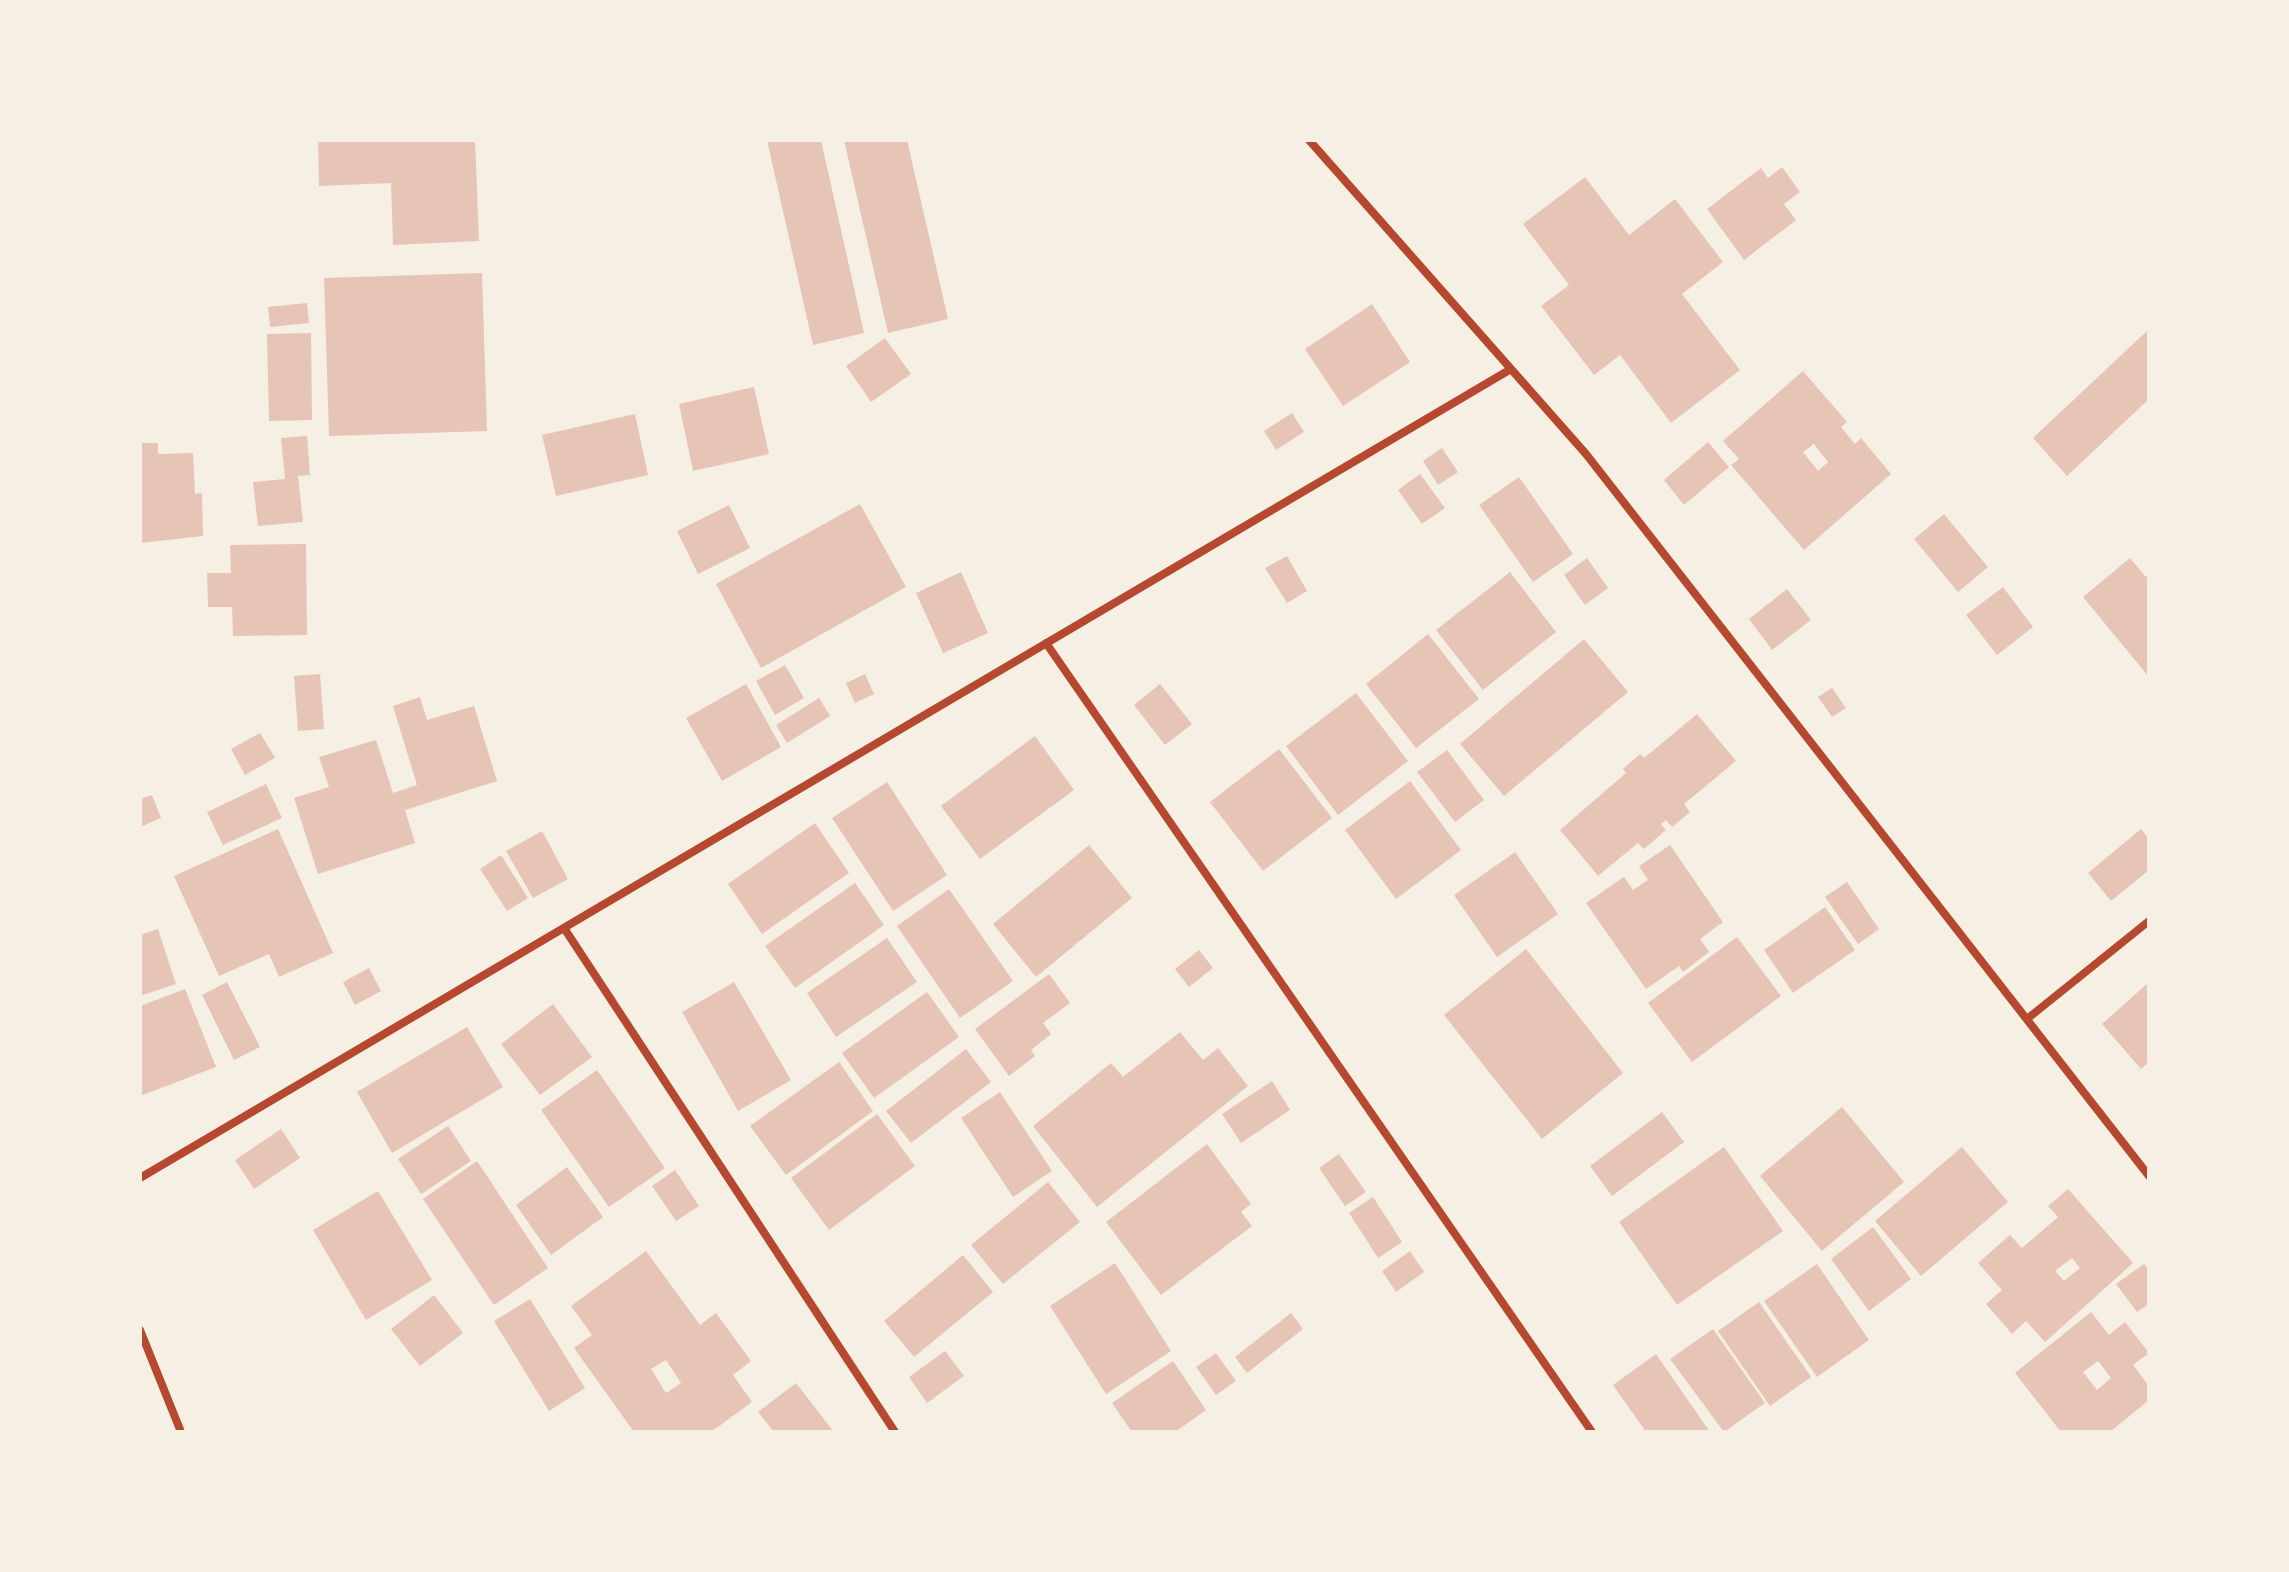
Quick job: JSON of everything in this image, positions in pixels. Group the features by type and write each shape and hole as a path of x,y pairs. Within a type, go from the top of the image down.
{"street":[{"path":"1309,140 1586,454 2149,1176"},
{"path":"140,1178 1511,369"},
{"path":"1046,643 1592,1432"},
{"path":"2027,1019 2149,921"},
{"path":"564,928 895,1432"},
{"path":"140,1330 181,1432"}],"building":[{"path":"318,140 475,140 479,241 393,245 391,183 319,186"},
{"path":"767,140 821,140 864,333 813,345"},
{"path":"844,140 907,140 948,319 888,333"},
{"path":"1782,167 1800,192 1784,204 1796,220 1744,260 1707,209 1761,168 1768,178"},
{"path":"1585,177 1629,235 1675,199 1723,262 1682,294 1740,370 1671,423 1620,355 1594,375 1541,306 1569,285 1523,224"},
{"path":"482,273 487,431 329,436 324,278"},
{"path":"307,303 309,323 270,327 268,307"},
{"path":"1372,304 1410,362 1343,406 1305,349"},
{"path":"2149,329 2149,399 2067,476 2033,438"},
{"path":"311,333 312,420 269,421 267,334"},
{"path":"885,338 911,374 871,402 846,366"},
{"path":"1803,371 1847,422 1841,427 1855,444 1861,438 1891,474 1804,550 1731,465 1739,459 1723,441","holes":["1814,444 1828,462 1818,471 1803,452"]},
{"path":"754,387 769,454 693,471 679,404"},
{"path":"1292,413 1304,432 1276,450 1264,431"},
{"path":"635,414 648,475 556,496 542,435"},
{"path":"307,436 310,475 298,476 303,522 258,526 253,482 285,479 281,438"},
{"path":"1708,442 1729,467 1684,505 1664,480"},
{"path":"140,443 158,443 158,454 193,453 195,494 202,493 203,536 140,543"},
{"path":"1442,448 1458,472 1438,485 1423,461"},
{"path":"1420,474 1445,508 1422,524 1398,490"},
{"path":"1519,477 1573,554 1533,582 1479,505"},
{"path":"860,504 906,587 761,668 716,584"},
{"path":"729,505 750,548 698,574 677,531"},
{"path":"1944,514 1988,567 1958,592 1914,539"},
{"path":"306,544 307,635 233,636 232,607 208,607 207,573 231,573 230,545"},
{"path":"1287,556 1307,591 1287,603 1265,568"},
{"path":"1587,558 1608,588 1585,605 1564,575"},
{"path":"2130,558 2146,577 2149,574 2149,677 2083,597"},
{"path":"961,572 988,633 943,653 916,593"},
{"path":"1510,572 1556,632 1483,690 1436,630"},
{"path":"2003,587 2033,627 1997,655 1966,615"},
{"path":"1787,589 1811,620 1772,650 1749,619"},
{"path":"1428,634 1479,699 1416,748 1366,684"},
{"path":"1584,639 1628,692 1504,796 1460,744"},
{"path":"785,665 804,698 775,715 756,681"},
{"path":"320,674 324,729 298,731 294,676"},
{"path":"865,674 874,694 855,703 846,683"},
{"path":"746,684 781,747 722,781 686,718"},
{"path":"1160,684 1192,724 1165,745 1134,705"},
{"path":"1832,688 1846,708 1832,717 1818,697"},
{"path":"1356,693 1408,761 1338,815 1286,746"},
{"path":"420,697 427,720 474,706 497,781 405,810 415,843 318,874 294,798 329,787 319,757 376,740 393,793 417,785 393,706"},
{"path":"819,698 830,716 787,743 776,725"},
{"path":"1697,714 1736,761 1684,804 1690,812 1672,827 1666,820 1661,824 1666,830 1644,849 1638,843 1598,876 1560,830 1626,773 1623,769 1640,754 1644,758"},
{"path":"260,733 275,758 245,775 231,749"},
{"path":"1035,736 1074,790 980,859 941,806"},
{"path":"1279,749 1332,818 1263,871 1210,802"},
{"path":"1447,750 1484,800 1455,822 1417,772"},
{"path":"1410,781 1461,850 1396,899 1345,830"},
{"path":"887,782 947,875 893,911 832,818"},
{"path":"266,784 282,818 223,845 207,812"},
{"path":"152,795 161,818 140,827 140,799"},
{"path":"815,823 849,873 762,934 728,884"},
{"path":"278,829 333,953 279,977 269,954 219,976 174,876"},
{"path":"2141,829 2149,839 2149,870 2111,901 2088,873"},
{"path":"542,831 568,879 533,898 506,851"},
{"path":"1089,845 1132,898 1036,977 993,924"},
{"path":"1670,845 1723,922 1700,939 1709,952 1683,972 1679,966 1646,989 1586,903 1624,877 1633,890 1648,880 1639,866"},
{"path":"1515,852 1558,914 1497,957 1454,895"},
{"path":"501,855 528,898 507,911 480,869"},
{"path":"1847,882 1879,929 1858,944 1825,897"},
{"path":"855,883 884,925 795,988 765,946"},
{"path":"949,889 1013,981 960,1018 897,926"},
{"path":"1825,907 1855,950 1793,993 1764,950"},
{"path":"158,929 176,984 140,996 140,935"},
{"path":"1737,937 1781,996 1692,1062 1648,1003"},
{"path":"887,938 917,982 836,1037 807,993"},
{"path":"1526,949 1623,1073 1542,1139 1444,1015"},
{"path":"1199,950 1213,968 1189,987 1175,969"},
{"path":"369,968 381,991 355,1005 343,982"},
{"path":"1049,974 1070,1003 1043,1023 1051,1034 1031,1050 1035,1056 1009,1076 975,1029"},
{"path":"227,982 260,1047 234,1060 202,995"},
{"path":"734,982 791,1080 738,1111 682,1012"},
{"path":"2149,982 2149,1062 2141,1069 2102,1024"},
{"path":"185,989 216,1067 140,1096 140,1006"},
{"path":"927,992 959,1037 874,1098 842,1053"},
{"path":"553,1004 592,1057 540,1095 501,1044"},
{"path":"467,1027 503,1087 392,1153 357,1092"},
{"path":"1180,1032 1203,1060 1218,1048 1248,1086 1097,1207 1033,1126 1111,1063 1123,1077"},
{"path":"966,1049 991,1082 911,1143 886,1111"},
{"path":"839,1062 873,1111 786,1175 750,1126"},
{"path":"597,1070 665,1168 609,1207 541,1110"},
{"path":"1272,1081 1290,1110 1241,1143 1222,1114"},
{"path":"1000,1092 1052,1171 1013,1197 961,1118"},
{"path":"1842,1107 1904,1182 1822,1251 1760,1176"},
{"path":"1662,1112 1684,1142 1612,1196 1590,1166"},
{"path":"877,1114 915,1166 829,1230 791,1178"},
{"path":"448,1126 471,1161 421,1194 398,1159"},
{"path":"281,1129 300,1158 254,1189 235,1160"},
{"path":"1207,1144 1251,1204 1241,1212 1252,1226 1161,1295 1106,1222"},
{"path":"1724,1147 1783,1231 1677,1305 1619,1222"},
{"path":"1962,1147 2008,1202 1921,1276 1875,1221"},
{"path":"1339,1154 1366,1192 1345,1206 1319,1168"},
{"path":"477,1161 548,1268 494,1305 423,1199"},
{"path":"567,1167 603,1217 551,1255 516,1205"},
{"path":"675,1170 699,1206 676,1221 652,1186"},
{"path":"1048,1182 1080,1222 1003,1284 971,1245"},
{"path":"2068,1189 2133,1263 2045,1342 2026,1321 2012,1334 1986,1304 2002,1290 1978,1263 2010,1235 2022,1248 2058,1217 2048,1206","holes":["2072,1258 2080,1268 2064,1281 2055,1271"]},
{"path":"378,1191 432,1280 366,1320 313,1230"},
{"path":"1373,1197 1402,1242 1378,1258 1349,1213"},
{"path":"1873,1227 1911,1279 1869,1311 1831,1259"},
{"path":"646,1251 700,1325 716,1313 751,1361 733,1375 752,1402 711,1432 634,1432 574,1348 592,1335 571,1306","holes":["666,1360 681,1383 666,1393 651,1369"]},
{"path":"1410,1251 1424,1272 1396,1292 1382,1271"},
{"path":"963,1255 993,1292 914,1357 884,1321"},
{"path":"1115,1263 1171,1351 1106,1394 1050,1306"},
{"path":"1817,1264 1869,1340 1817,1377 1764,1301"},
{"path":"2144,1264 2149,1270 2149,1304 2137,1312 2116,1284"},
{"path":"434,1295 463,1333 420,1366 391,1329"},
{"path":"530,1299 585,1388 549,1411 494,1321"},
{"path":"1759,1302 1811,1377 1770,1406 1718,1331"},
{"path":"2091,1312 2109,1335 2125,1322 2149,1353 2133,1365 2149,1386 2149,1400 2110,1432 2061,1432 2015,1373","holes":["2098,1361 2111,1378 2097,1390 2083,1372"]},
{"path":"1291,1313 1303,1329 1247,1373 1235,1357"},
{"path":"1713,1329 1765,1403 1724,1432 1670,1359"},
{"path":"945,1351 964,1376 927,1403 909,1377"},
{"path":"1216,1353 1236,1381 1216,1395 1196,1367"},
{"path":"1656,1354 1710,1432 1646,1432 1613,1385"},
{"path":"1173,1361 1206,1410 1175,1432 1132,1432 1112,1403"},
{"path":"796,1383 834,1432 774,1432 758,1412"}]}
